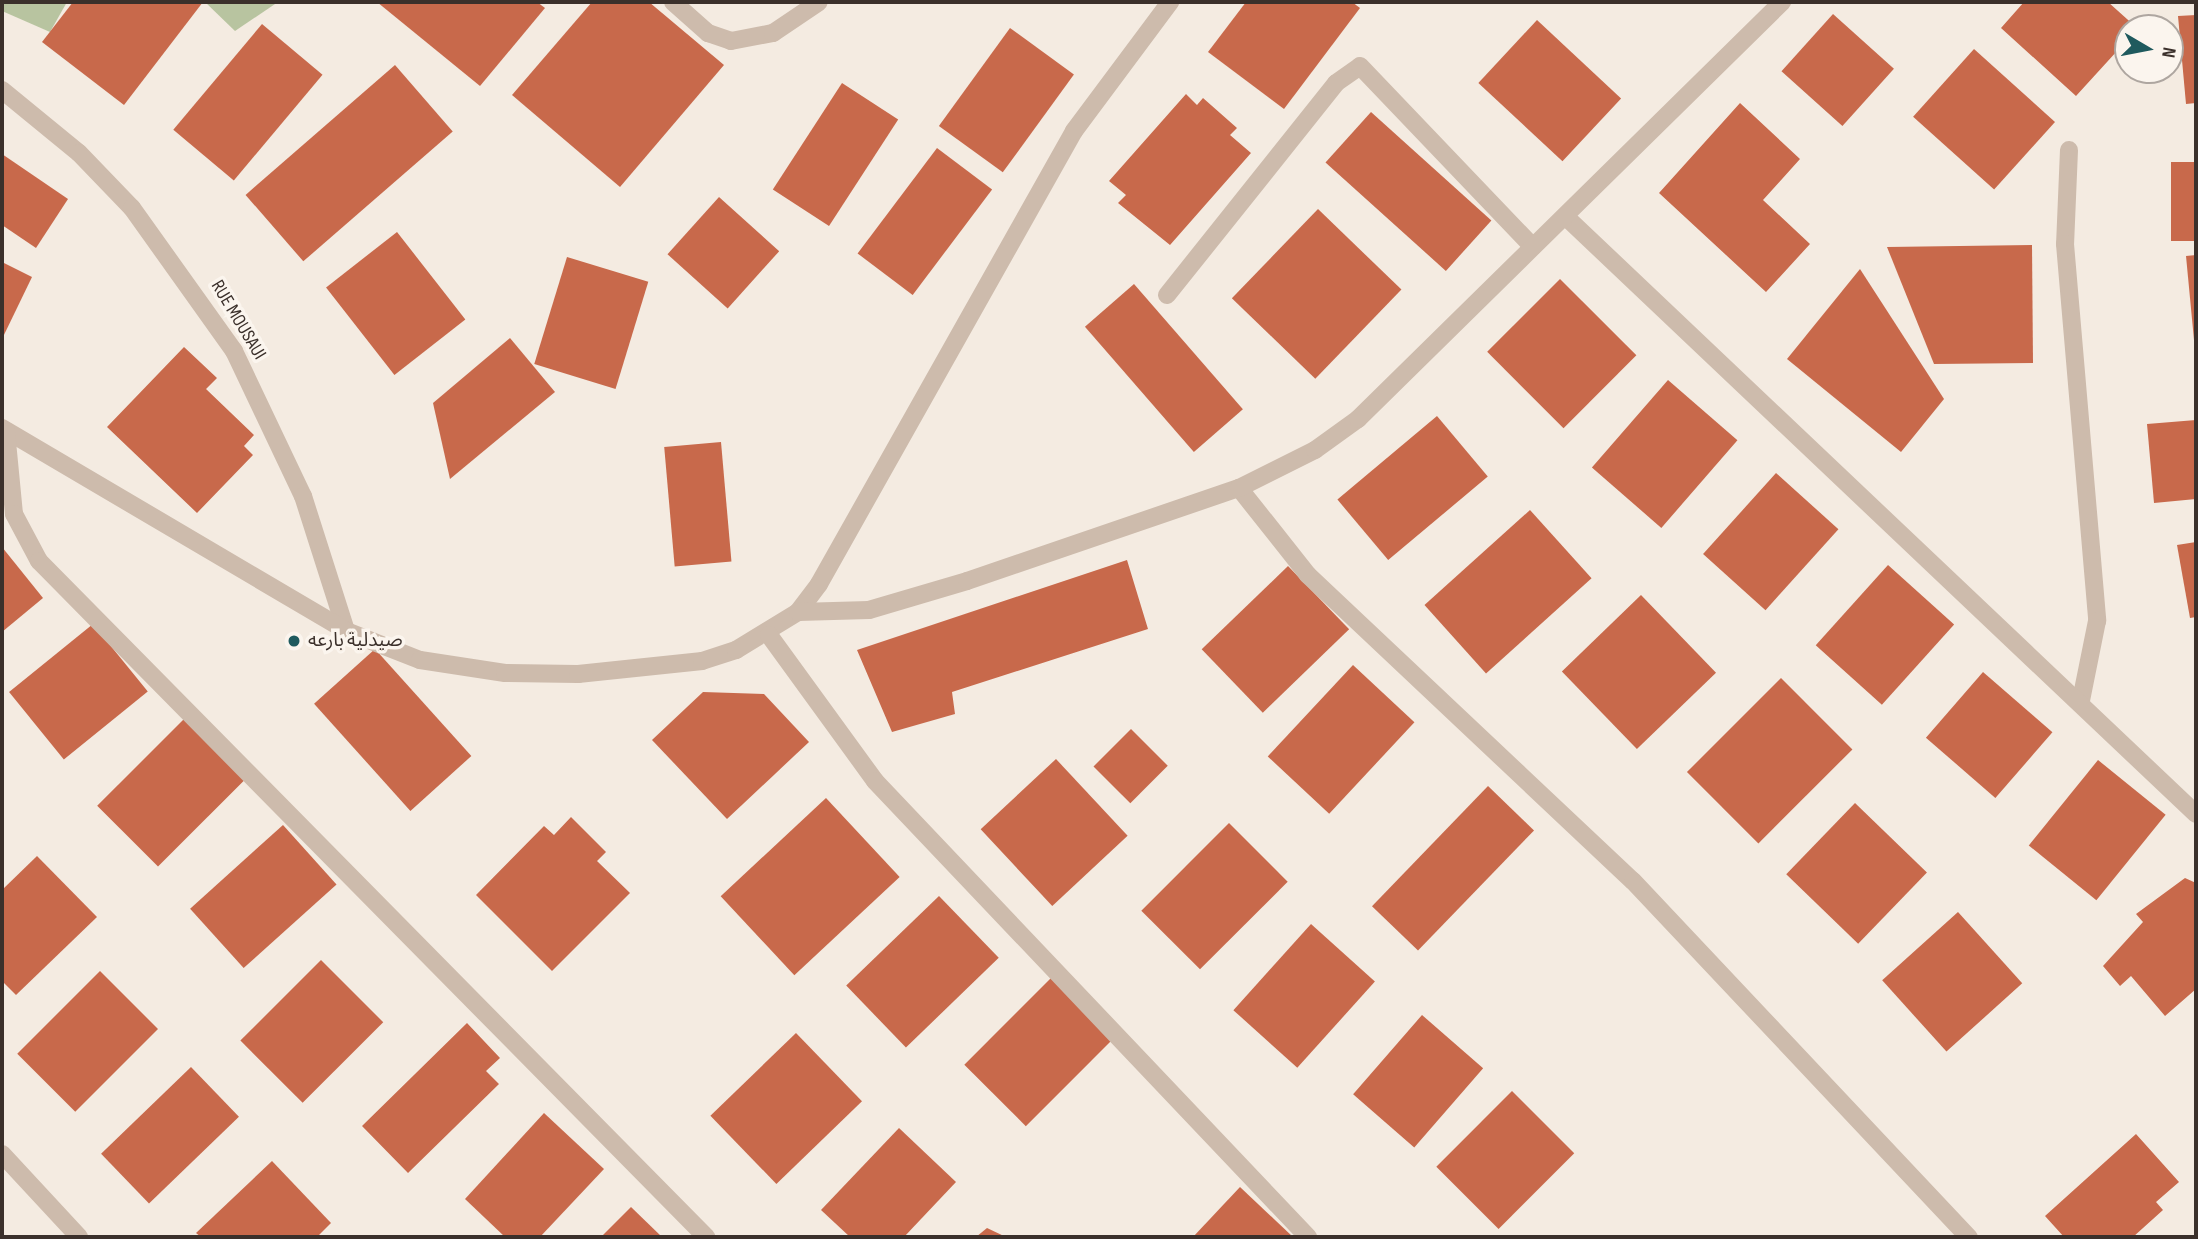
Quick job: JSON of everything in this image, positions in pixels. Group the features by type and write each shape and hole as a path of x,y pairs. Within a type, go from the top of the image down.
{"street":[{"path":"673,2 708,33 731,41 773,33 819,2"},
{"path":"4,430 346,631 419,660 537,674 702,661 769,635 798,612 843,546 1074,131 1170,2"},
{"path":"798,612 843,612 895,603 1239,488 1348,427 1566,217 1782,2"},
{"path":"1167,295 1336,83 1360,66 1533,247"},
{"name":"RUE MOUSAUI","path":"2,90 79,153 132,208 234,351 303,496 346,631"},
{"path":"2069,150 2065,244 2097,621 2081,700"},
{"path":"1566,217 2081,700 2196,814"},
{"path":"4,430 14,514 39,561 706,1237"},
{"path":"1239,488 1308,575 1633,881 1969,1237"},
{"path":"769,635 875,781 1308,1237"},
{"path":"2,1154 79,1237"}],"green space":[{"path":"2,2 67,2 50,32 2,11"},
{"path":"205,2 278,2 235,31"}],"building":[{"path":"73,2 203,2 124,105 42,42"},
{"path":"377,2 537,2 545,8 480,86"},
{"path":"592,2 649,2 724,65 620,187 512,95"},
{"path":"1246,2 1352,2 1360,8 1284,109 1208,52"},
{"path":"2024,2 2108,2 2121,14 2114,14 2114,54 2076,96 2001,28"},
{"path":"1833,14 1894,69 1842,126 1781,71"},
{"path":"2196,15 2196,103 2186,104 2184,82 2184,16"},
{"path":"1537,20 1621,98 1562,161 1478,83"},
{"path":"262,24 323,75 234,180 173,130"},
{"path":"1010,28 1074,74 1003,172 939,126"},
{"path":"1974,49 2055,122 1994,190 1913,117"},
{"path":"395,65 453,131 303,261 246,195"},
{"path":"842,83 898,119 829,226 773,190"},
{"path":"1186,94 1197,105 1203,98 1237,128 1230,135 1251,153 1170,245 1118,203 1126,195 1109,181"},
{"path":"1740,103 1800,159 1763,200 1810,244 1766,292 1659,193"},
{"path":"1371,112 1491,220 1446,271 1325,163"},
{"path":"937,148 992,190 913,295 858,253"},
{"path":"2,154 68,199 36,248 2,225"},
{"path":"2171,162 2196,162 2196,241 2171,241"},
{"path":"719,197 779,251 728,308 667,254"},
{"path":"1318,209 1401,290 1315,379 1232,298"},
{"path":"397,232 465,319 394,375 326,287"},
{"path":"2032,245 2033,363 1934,364 1887,247"},
{"path":"2196,255 2196,340 2194,340 2186,256"},
{"path":"567,257 648,282 616,389 534,364"},
{"path":"2,262 32,277 2,339"},
{"path":"1860,269 1944,399 1901,452 1787,359"},
{"path":"1560,279 1636,355 1564,428 1487,352"},
{"path":"1134,284 1243,409 1194,452 1085,327"},
{"path":"510,338 555,392 450,479 433,403"},
{"path":"184,347 217,378 206,389 254,435 244,446 253,455 197,513 107,427"},
{"path":"1668,380 1737,440 1661,528 1592,468"},
{"path":"1437,416 1488,477 1388,560 1337,500"},
{"path":"2196,420 2196,499 2154,503 2147,424"},
{"path":"721,442 731,562 675,567 664,447"},
{"path":"1776,473 1838,529 1765,610 1703,554"},
{"path":"1530,510 1592,578 1486,673 1424,605"},
{"path":"2196,542 2196,617 2190,618 2177,545"},
{"path":"2,547 43,598 2,632"},
{"path":"1127,560 1148,629 952,692 955,714 892,732 857,650"},
{"path":"1888,565 1954,625 1882,705 1816,645"},
{"path":"1288,566 1349,629 1263,713 1202,649"},
{"path":"1641,595 1716,673 1637,749 1562,671"},
{"path":"93,624 148,692 64,760 9,692"},
{"path":"375,649 471,756 410,811 314,704"},
{"path":"1353,665 1414,722 1329,814 1268,756"},
{"path":"1983,672 2052,732 1995,798 1926,738"},
{"path":"1781,678 1852,749 1758,843 1687,772"},
{"path":"703,692 764,694 809,742 727,819 652,740"},
{"path":"187,716 248,777 158,867 97,806"},
{"path":"1131,729 1168,766 1130,803 1094,766"},
{"path":"1056,759 1128,836 1052,906 981,829"},
{"path":"2098,760 2166,815 2096,900 2029,845"},
{"path":"1488,786 1534,830 1418,951 1372,906"},
{"path":"826,798 900,877 794,975 721,896"},
{"path":"1855,803 1927,872 1858,944 1786,874"},
{"path":"571,817 606,852 597,861 630,893 552,971 476,895 544,826 554,835"},
{"path":"1229,823 1288,882 1200,969 1141,911"},
{"path":"283,825 337,884 244,968 190,909"},
{"path":"37,856 97,917 16,995 2,981 2,890"},
{"path":"2185,878 2196,883 2196,989 2165,1016 2131,976 2120,986 2103,966 2143,922 2136,914"},
{"path":"939,896 999,958 906,1047 846,986"},
{"path":"1958,912 2022,983 1946,1052 1882,980"},
{"path":"1311,924 1375,982 1297,1068 1233,1010"},
{"path":"321,960 383,1022 303,1103 240,1041"},
{"path":"100,971 158,1029 75,1112 17,1054"},
{"path":"1052,977 1114,1039 1026,1126 964,1065"},
{"path":"1422,1015 1483,1068 1414,1147 1353,1094"},
{"path":"467,1023 500,1058 486,1071 499,1084 408,1173 362,1126"},
{"path":"796,1033 862,1101 776,1184 710,1116"},
{"path":"191,1067 239,1117 149,1203 101,1154"},
{"path":"1512,1091 1574,1153 1499,1229 1436,1167"},
{"path":"544,1113 604,1169 540,1237 505,1237 465,1199"},
{"path":"899,1128 956,1182 904,1237 850,1237 821,1210"},
{"path":"2136,1134 2179,1182 2156,1202 2163,1210 2133,1237 2064,1237 2045,1216"},
{"path":"272,1161 331,1223 317,1237 201,1237 196,1233"},
{"path":"1240,1187 1293,1237 1193,1237"},
{"path":"631,1207 662,1237 601,1237"},
{"path":"987,1228 1006,1237 976,1237"}],"place":[{"name":"صيدلية بارعه","path":"294,641"}]}
